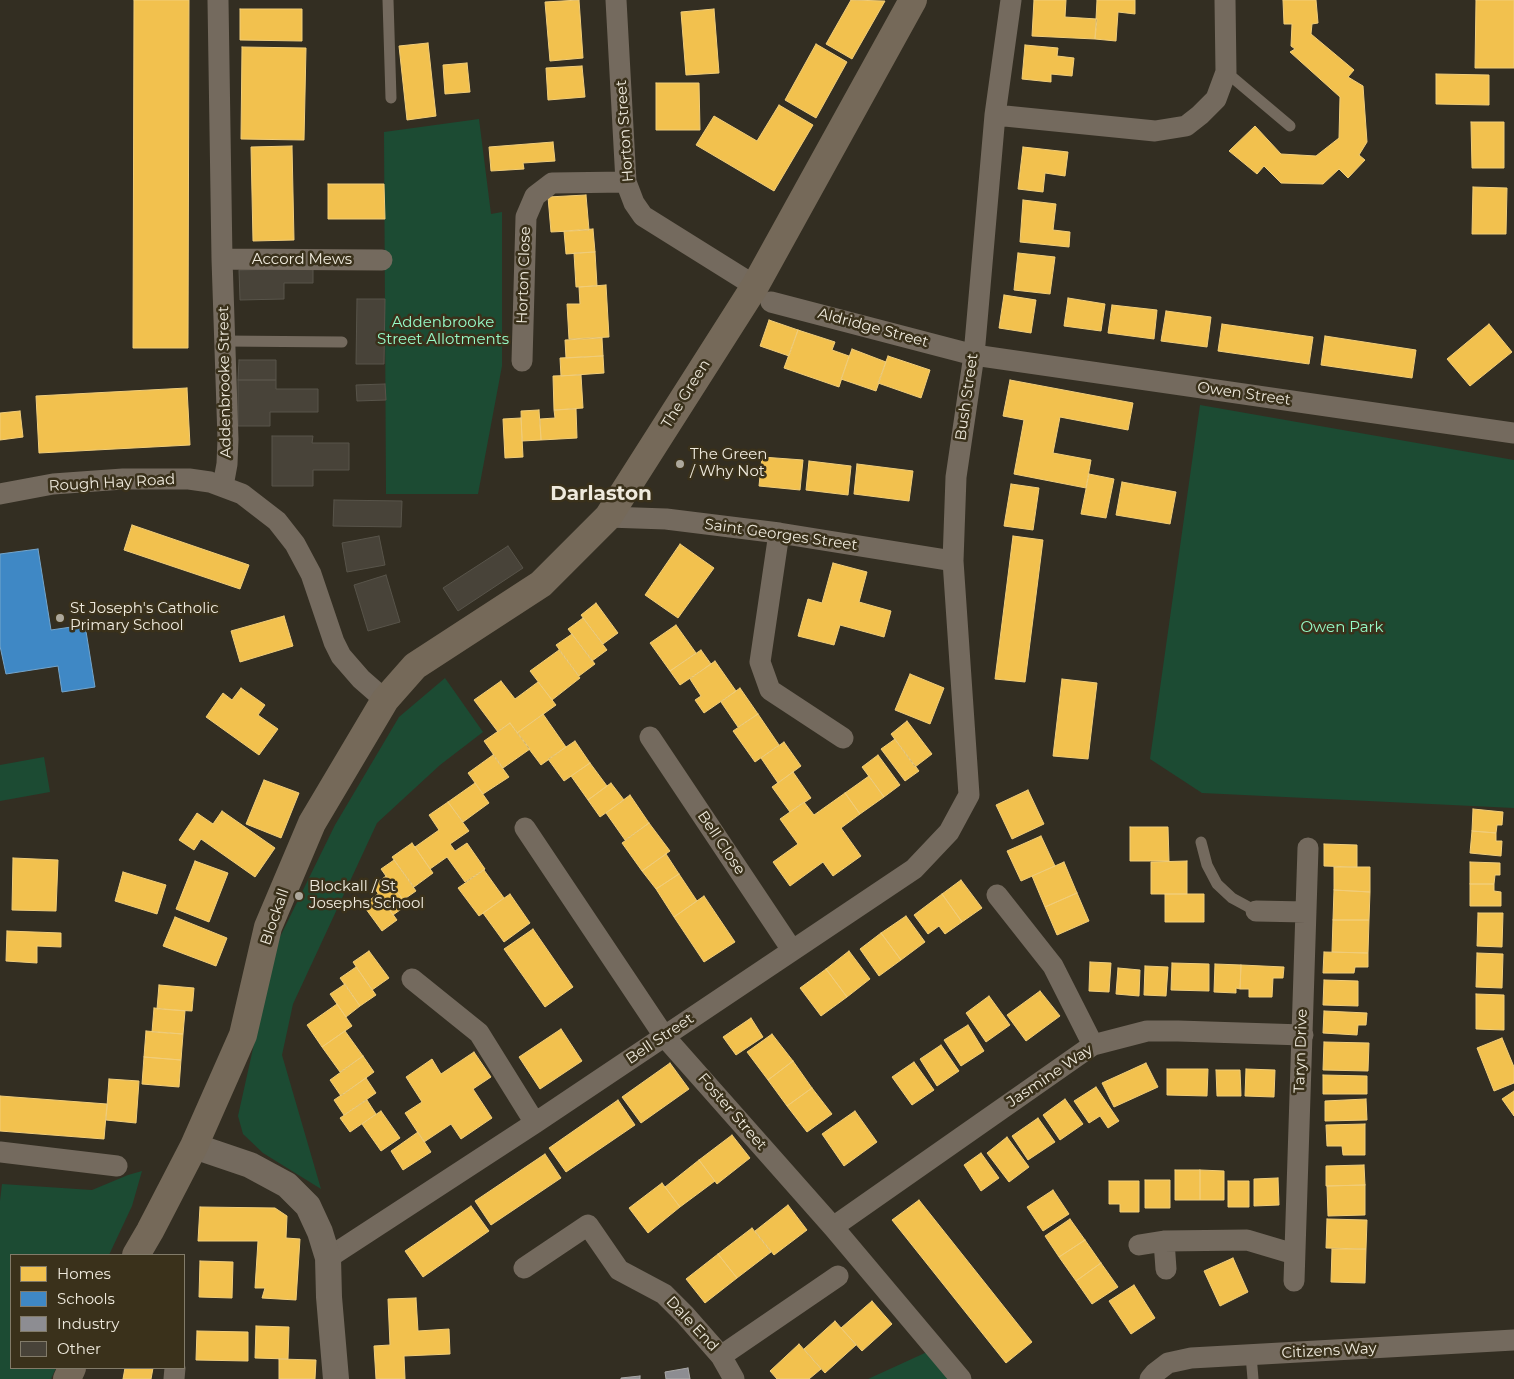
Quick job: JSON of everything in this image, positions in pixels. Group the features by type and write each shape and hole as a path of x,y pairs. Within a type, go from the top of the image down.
{"main road":[{"name":"The Green","path":"385,700 415,666 541,584 608,517 763,294 906,6"},
{"name":"Blockall","path":"137,1254 194,1146 243,1035 268,927 312,823 385,700"}],"street":[{"name":"Addenbrooke Street","path":"218,0 222,259 228,439 227,464 223,486"},
{"name":"Horton Street","path":"616,0 626,182 634,203 643,216 763,294"},
{"name":"Bush Street","path":"969,795 953,561 956,477 974,355 995,115 1011,0"},
{"path":"995,115 1155,131 1186,126 1216,99 1226,72 1225,0"},
{"name":"Horton Close","path":"522,361 526,217 535,196 552,183 626,182"},
{"name":"Accord Mews","path":"222,259 382,260"},
{"name":"Aldridge Street","path":"763,294 974,355"},
{"name":"Owen Street","path":"974,355 1514,433"},
{"name":"Rough Hay Road","path":"0,494 53,484 123,479 189,479 223,486"},
{"path":"223,486 242,494 260,506 277,522 295,544 312,574 334,642 341,656 361,679 385,700"},
{"name":"Saint Georges Street","path":"608,517 666,519 779,533 953,561"},
{"path":"779,533 760,662 770,690 843,738"},
{"name":"Bell Close","path":"650,736 792,950"},
{"name":"Bell Street","path":"328,1258 535,1123 914,869 949,832 969,795"},
{"name":"Foster Street","path":"525,828 664,1036 833,1227 961,1379"},
{"name":"Taryn Drive","path":"1294,1281 1308,848"},
{"path":"997,895 1053,966 1093,1045"},
{"path":"1256,911 1306,912"},
{"path":"412,979 479,1033 535,1123"},
{"name":"Jasmine Way","path":"833,1227 1093,1045 1147,1031 1303,1035"},
{"path":"194,1146 250,1165 287,1185 308,1206 320,1232 328,1258 328,1297 336,1379"},
{"path":"0,1152 117,1166"},
{"name":"Dale End","path":"524,1268 588,1225 619,1270 664,1294 721,1356 734,1379"},
{"path":"1139,1245 1164,1241 1247,1240 1294,1254"},
{"path":"1164,1241 1166,1269"},
{"name":"Dale End","path":"721,1356 838,1276"},
{"name":"Citizens Way","path":"1150,1379 1168,1363 1191,1358 1514,1340"}],"lane":[{"path":"388,0 391,98"},
{"path":"1226,72 1290,126"},
{"path":"224,341 342,342"},
{"path":"1201,842 1207,865 1217,884 1232,898 1256,911"},
{"path":"1251,1355 1253,1379"}],"green space":[{"name":"Addenbrooke Street Allotments","path":"479,119 491,214 502,212 502,366 478,494 386,494 384,132"},
{"name":"Owen Park","path":"1200,405 1514,460 1514,808 1202,793 1150,759"},
{"path":"445,678 483,732 440,765 377,823 293,1004 282,1055 321,1189 263,1153 243,1134 238,1116 276,945 335,825 399,717"},
{"path":"44,757 50,792 0,801 0,765"},
{"path":"142,1171 132,1206 109,1254 10,1254 10,1369 56,1369 51,1379 0,1379 0,1201 2,1184 92,1190"},
{"path":"927,1352 949,1379 868,1379"}],"building: Homes":[{"path":"134,0 189,0 188,348 133,348"},
{"path":"579,0 583,58 550,61 545,2"},
{"path":"851,0 885,1 852,59 826,44"},
{"path":"1034,0 1066,0 1065,17 1097,19 1095,39 1032,36"},
{"path":"1097,0 1135,0 1135,14 1118,12 1116,41 1095,39"},
{"path":"1283,0 1316,0 1318,23 1312,24 1311,34 1354,70 1348,77 1363,86 1367,142 1359,155 1365,160 1348,178 1339,169 1323,184 1281,183 1264,166 1257,174 1229,151 1255,126 1281,154 1316,156 1339,138 1340,97 1290,52 1295,49 1291,46 1292,24 1284,24"},
{"path":"1476,0 1514,0 1514,68 1475,68"},
{"path":"240,9 302,9 302,41 240,40"},
{"path":"714,9 719,73 686,75 681,12"},
{"path":"428,43 436,116 407,120 399,46"},
{"path":"816,44 847,62 816,118 785,100"},
{"path":"1025,45 1058,48 1057,56 1074,58 1072,76 1051,74 1051,82 1022,79"},
{"path":"242,47 306,48 304,140 241,139"},
{"path":"467,63 470,92 445,94 443,65"},
{"path":"582,66 585,97 548,100 546,68"},
{"path":"1436,74 1489,75 1489,105 1436,104"},
{"path":"656,83 699,83 700,130 656,130"},
{"path":"779,105 813,125 774,191 696,145 714,116 757,141"},
{"path":"1471,122 1504,122 1504,168 1472,168"},
{"path":"553,142 555,161 523,163 524,169 491,171 489,147"},
{"path":"292,146 294,240 253,241 251,147"},
{"path":"1023,147 1068,152 1065,176 1045,173 1043,192 1018,189"},
{"path":"328,184 384,184 385,219 328,219"},
{"path":"1473,187 1507,188 1506,234 1472,234"},
{"path":"586,195 589,230 551,232 548,197"},
{"path":"1023,200 1056,204 1053,230 1070,232 1069,247 1020,242"},
{"path":"593,229 595,252 566,254 564,231"},
{"path":"595,252 597,286 576,287 574,253"},
{"path":"1018,253 1055,257 1050,294 1014,290"},
{"path":"606,285 609,337 569,339 567,304 580,304 579,287"},
{"path":"1004,295 1036,300 1031,333 999,328"},
{"path":"1068,298 1105,304 1101,331 1064,326"},
{"path":"1112,305 1157,310 1154,339 1108,333"},
{"path":"1166,311 1211,317 1207,347 1161,341"},
{"path":"769,320 798,330 789,356 760,346"},
{"path":"1222,324 1313,337 1309,364 1218,351"},
{"path":"1489,324 1512,352 1470,386 1447,359"},
{"path":"798,330 835,342 832,350 849,356 839,387 784,368"},
{"path":"1325,336 1416,350 1412,378 1321,365"},
{"path":"602,338 603,356 566,358 565,340"},
{"path":"852,349 886,362 876,391 841,379"},
{"path":"603,356 604,373 561,376 560,358"},
{"path":"888,356 930,370 921,398 878,383"},
{"path":"581,375 583,408 554,410 553,376"},
{"path":"1010,380 1133,403 1128,430 1060,417 1053,453 1091,460 1086,488 1014,474 1024,420 1003,416"},
{"path":"187,388 190,445 39,453 36,396"},
{"path":"576,409 577,438 541,440 540,419 555,418 554,410"},
{"path":"539,410 541,440 522,441 521,411"},
{"path":"20,411 23,437 0,440 0,413"},
{"path":"521,418 523,457 505,458 503,419"},
{"path":"762,457 803,460 800,490 759,486"},
{"path":"809,461 851,466 848,495 806,490"},
{"path":"857,464 913,471 909,501 854,494"},
{"path":"1089,474 1114,479 1106,518 1081,514"},
{"path":"1122,482 1176,492 1170,524 1116,515"},
{"path":"1011,484 1039,488 1033,530 1004,526"},
{"path":"132,525 249,565 240,589 124,550"},
{"path":"1013,536 1043,540 1025,682 995,679"},
{"path":"680,544 714,568 678,618 645,595"},
{"path":"833,563 867,572 859,602 891,611 884,637 840,625 834,645 798,636 808,599 822,603"},
{"path":"596,603 618,633 603,644 581,615"},
{"path":"284,616 293,646 240,662 231,631"},
{"path":"583,618 607,650 592,661 568,629"},
{"path":"676,625 696,653 670,671 650,643"},
{"path":"572,634 595,664 579,676 556,645"},
{"path":"559,650 580,678 552,700 530,671"},
{"path":"701,650 711,664 680,685 670,671"},
{"path":"715,661 736,691 704,713 695,700 701,696 690,679"},
{"path":"910,674 944,688 930,724 895,710"},
{"path":"1062,679 1097,683 1088,759 1053,756"},
{"path":"501,681 515,699 538,682 556,705 517,733 510,723 498,732 474,700"},
{"path":"241,688 265,705 258,715 278,729 259,755 206,717 223,693 232,700"},
{"path":"740,688 758,714 738,727 721,702"},
{"path":"543,714 566,747 541,765 517,733"},
{"path":"758,714 779,745 755,762 733,731"},
{"path":"907,721 932,754 915,767 891,734"},
{"path":"510,723 530,749 503,768 484,741"},
{"path":"895,739 919,771 905,781 881,749"},
{"path":"575,741 590,763 564,781 548,759"},
{"path":"784,742 801,766 778,783 761,758"},
{"path":"493,755 509,777 483,794 468,773"},
{"path":"878,755 900,785 884,797 862,767"},
{"path":"590,763 607,786 588,800 571,776"},
{"path":"793,772 811,798 790,812 772,787"},
{"path":"869,776 884,797 860,814 845,793"},
{"path":"264,780 299,793 281,838 246,824"},
{"path":"475,783 489,803 463,822 448,802"},
{"path":"611,783 624,800 600,817 588,800"},
{"path":"1028,790 1044,824 1012,839 996,805"},
{"path":"845,793 860,814 841,828 861,856 833,876 823,862 790,886 773,862 798,844 780,819 804,802 814,815"},
{"path":"630,795 649,823 625,840 606,813"},
{"path":"448,802 469,831 450,844 455,851 467,843 485,869 465,882 447,857 430,869 415,847 439,830 429,815"},
{"path":"1473,809 1503,812 1502,825 1497,825 1496,833 1472,831"},
{"path":"222,811 275,848 255,877 201,839 194,850 179,840 197,813 213,824"},
{"path":"649,823 670,851 642,871 622,843"},
{"path":"1130,827 1168,827 1169,861 1130,861"},
{"path":"1472,831 1496,833 1496,841 1502,841 1501,856 1470,853"},
{"path":"1041,836 1055,866 1021,881 1007,851"},
{"path":"412,843 433,873 414,887 392,857"},
{"path":"1324,844 1357,845 1357,867 1324,866"},
{"path":"666,854 679,874 656,889 642,871"},
{"path":"13,858 58,860 56,911 12,910"},
{"path":"394,860 416,891 403,900 381,869"},
{"path":"195,861 228,873 209,922 176,909"},
{"path":"1187,861 1187,894 1151,894 1151,862"},
{"path":"1064,862 1077,893 1045,907 1032,876"},
{"path":"1470,862 1500,863 1500,875 1495,875 1494,884 1470,884"},
{"path":"1334,867 1370,867 1370,892 1334,890"},
{"path":"484,870 504,898 479,916 458,888"},
{"path":"123,872 166,885 157,914 115,901"},
{"path":"679,874 697,901 674,917 656,889"},
{"path":"386,876 407,905 393,915 373,886"},
{"path":"961,880 982,908 962,922 942,894"},
{"path":"1470,884 1494,884 1494,891 1501,892 1501,906 1470,906"},
{"path":"1334,890 1370,892 1369,920 1333,920"},
{"path":"1077,893 1089,921 1057,935 1045,907"},
{"path":"378,894 397,920 382,931 363,905"},
{"path":"510,894 530,923 504,942 483,913"},
{"path":"942,894 962,922 945,934 939,926 928,934 914,915"},
{"path":"1165,894 1204,894 1204,922 1165,922"},
{"path":"704,896 735,942 704,962 674,917"},
{"path":"1478,913 1503,913 1502,947 1477,946"},
{"path":"906,916 925,942 901,960 881,933"},
{"path":"175,917 227,938 216,966 163,946"},
{"path":"1333,920 1369,920 1368,953 1332,952"},
{"path":"533,929 573,987 545,1007 504,949"},
{"path":"7,931 61,933 61,947 37,946 37,963 6,961"},
{"path":"881,933 901,960 879,976 860,949"},
{"path":"369,951 389,978 372,990 353,962"},
{"path":"849,951 870,979 847,997 826,969"},
{"path":"1324,952 1368,953 1368,967 1355,967 1354,973 1323,973"},
{"path":"1477,953 1503,954 1502,988 1476,987"},
{"path":"1090,962 1111,963 1109,992 1089,991"},
{"path":"1172,963 1209,964 1209,991 1171,990"},
{"path":"1215,964 1241,965 1240,989 1236,988 1236,993 1214,992"},
{"path":"1241,965 1284,967 1283,978 1273,978 1272,997 1249,997 1249,989 1240,989"},
{"path":"1145,966 1168,967 1166,996 1144,995"},
{"path":"356,967 376,995 360,1006 340,978"},
{"path":"1118,968 1140,970 1139,996 1116,994"},
{"path":"826,969 847,997 821,1016 800,988"},
{"path":"1324,980 1358,981 1358,1006 1323,1005"},
{"path":"345,984 360,1006 346,1017 330,994"},
{"path":"159,985 194,988 192,1011 157,1009"},
{"path":"1040,991 1060,1016 1026,1041 1007,1015"},
{"path":"1476,994 1504,995 1504,1030 1476,1029"},
{"path":"989,996 1010,1025 986,1042 966,1013"},
{"path":"337,1004 352,1026 322,1047 307,1025"},
{"path":"154,1008 185,1011 183,1034 152,1032"},
{"path":"1324,1011 1367,1013 1366,1025 1358,1025 1357,1035 1323,1033"},
{"path":"751,1018 763,1037 736,1055 723,1037"},
{"path":"968,1025 984,1051 961,1066 944,1040"},
{"path":"561,1029 582,1061 540,1089 519,1057"},
{"path":"146,1031 183,1034 181,1060 144,1057"},
{"path":"345,1031 363,1056 340,1072 322,1047"},
{"path":"772,1034 793,1061 768,1080 747,1052"},
{"path":"1502,1038 1514,1067 1514,1083 1494,1091 1477,1048"},
{"path":"1324,1042 1369,1043 1368,1071 1323,1070"},
{"path":"941,1045 959,1071 937,1086 920,1059"},
{"path":"474,1052 491,1077 473,1089 492,1118 461,1139 451,1124 424,1142 405,1113 422,1102 406,1077 432,1059 441,1074"},
{"path":"363,1056 374,1072 341,1096 330,1080"},
{"path":"144,1057 181,1060 179,1087 142,1084"},
{"path":"793,1061 812,1088 787,1106 768,1080"},
{"path":"914,1062 934,1090 912,1105 892,1077"},
{"path":"670,1063 689,1089 641,1123 622,1097"},
{"path":"1146,1063 1158,1087 1114,1107 1102,1083"},
{"path":"1167,1069 1208,1069 1207,1096 1167,1095"},
{"path":"1246,1069 1275,1070 1274,1097 1245,1096"},
{"path":"1216,1070 1240,1070 1241,1096 1217,1096"},
{"path":"1323,1075 1367,1076 1367,1094 1323,1094"},
{"path":"366,1078 376,1093 344,1115 334,1100"},
{"path":"109,1079 139,1081 136,1123 106,1120"},
{"path":"1096,1087 1119,1121 1108,1128 1100,1116 1089,1123 1074,1101"},
{"path":"812,1088 832,1114 807,1132 787,1106"},
{"path":"1514,1091 1514,1116 1502,1099"},
{"path":"0,1096 107,1104 104,1139 0,1131"},
{"path":"1065,1099 1083,1124 1060,1140 1043,1115"},
{"path":"1366,1099 1367,1120 1325,1121 1325,1101"},
{"path":"367,1100 376,1114 350,1132 340,1118"},
{"path":"618,1100 635,1125 566,1172 549,1148"},
{"path":"381,1111 400,1138 381,1151 362,1124"},
{"path":"855,1111 877,1142 844,1166 822,1134"},
{"path":"1038,1118 1055,1142 1028,1160 1012,1136"},
{"path":"1365,1124 1365,1155 1343,1155 1342,1146 1327,1146 1326,1125"},
{"path":"418,1132 431,1152 403,1170 391,1151"},
{"path":"732,1135 750,1158 717,1184 699,1160"},
{"path":"1007,1137 1029,1167 1009,1182 987,1153"},
{"path":"981,1153 999,1178 981,1191 964,1165"},
{"path":"545,1154 561,1178 491,1225 475,1201"},
{"path":"699,1160 715,1181 680,1207 665,1187"},
{"path":"1364,1165 1365,1185 1326,1186 1326,1166"},
{"path":"1175,1170 1200,1170 1200,1200 1175,1200"},
{"path":"1200,1170 1224,1171 1224,1200 1200,1200"},
{"path":"1278,1178 1279,1205 1254,1206 1254,1179"},
{"path":"1145,1180 1170,1180 1170,1208 1145,1208"},
{"path":"1109,1181 1139,1181 1139,1212 1120,1212 1120,1204 1109,1204"},
{"path":"1228,1181 1249,1181 1249,1207 1228,1207"},
{"path":"662,1183 680,1207 648,1233 629,1208"},
{"path":"1365,1185 1365,1215 1328,1216 1327,1186"},
{"path":"1053,1190 1069,1214 1043,1231 1027,1207"},
{"path":"919,1200 1032,1342 1006,1363 892,1220"},
{"path":"788,1205 807,1230 774,1255 755,1231"},
{"path":"471,1206 489,1231 423,1277 405,1251"},
{"path":"200,1207 275,1208 287,1216 286,1238 300,1239 296,1300 262,1298 265,1288 255,1288 258,1241 198,1241"},
{"path":"1070,1219 1085,1240 1059,1257 1045,1236"},
{"path":"1327,1219 1367,1220 1366,1249 1326,1248"},
{"path":"752,1228 771,1252 737,1278 718,1254"},
{"path":"1085,1240 1101,1263 1076,1281 1059,1257"},
{"path":"1332,1249 1366,1249 1365,1283 1331,1282"},
{"path":"718,1254 737,1278 705,1303 686,1279"},
{"path":"1233,1258 1248,1292 1220,1306 1204,1271"},
{"path":"200,1261 233,1262 232,1298 199,1297"},
{"path":"1101,1263 1118,1287 1092,1304 1076,1281"},
{"path":"1134,1285 1155,1318 1131,1334 1109,1301"},
{"path":"416,1298 418,1331 449,1329 450,1354 404,1356 405,1379 376,1379 374,1346 390,1345 388,1299"},
{"path":"872,1301 892,1324 862,1351 841,1328"},
{"path":"835,1321 856,1345 825,1373 804,1349"},
{"path":"256,1326 289,1327 288,1359 255,1358"},
{"path":"197,1331 248,1332 248,1361 196,1360"},
{"path":"799,1344 821,1369 809,1379 777,1379 770,1371"},
{"path":"279,1359 316,1360 315,1379 279,1379"},
{"path":"125,1369 153,1369 151,1379 123,1379"}],"building: Schools":[{"path":"38,549 51,630 85,625 95,687 62,692 58,666 6,674 0,646 0,554"}],"building: Industry":[{"path":"688,1368 690,1379 666,1379 665,1372"},
{"path":"640,1376 640,1379 621,1379 621,1378"}],"building: Other":[{"path":"313,268 313,283 284,283 284,299 240,300 239,270"},
{"path":"357,299 385,299 384,364 356,364"},
{"path":"239,360 276,360 276,380 238,380"},
{"path":"238,380 276,380 276,389 318,389 318,412 270,412 270,426 238,426"},
{"path":"385,384 386,400 357,401 356,385"},
{"path":"272,436 313,436 312,443 349,443 349,470 313,470 313,486 272,486"},
{"path":"334,500 402,501 401,527 333,526"},
{"path":"379,536 385,565 347,572 342,543"},
{"path":"508,546 523,568 458,611 443,588"},
{"path":"386,575 400,622 368,631 354,585"}],"place":[{"name":"The Green / Why Not","path":"680,464"},
{"name":"St Joseph's Catholic Primary School","path":"60,618"},
{"name":"Blockall / St Josephs School","path":"299,896"}],"district":[{"name":"Darlaston","path":"601,494"}]}
